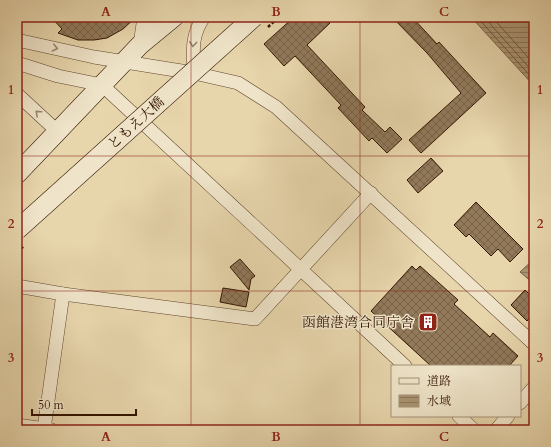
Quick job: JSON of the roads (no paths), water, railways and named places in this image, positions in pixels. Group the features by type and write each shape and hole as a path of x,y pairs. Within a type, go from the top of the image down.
{"street":[{"path":"140,45 143,24 151,17"},
{"path":"17,174 140,45 174,17"},
{"path":"194,73 192,51 194,37 204,17"},
{"name":"ともえ大橋","path":"17,230 254,17"},
{"path":"17,40 94,58 126,61 194,73 238,83 276,107 534,344"},
{"path":"17,62 58,76 102,85 404,365"},
{"path":"17,94 58,132"},
{"path":"17,286 64,294 255,319 371,193"},
{"path":"17,425 48,429 64,294"},
{"path":"521,402 534,387"},
{"path":"460,417 474,430"},
{"path":"496,430 507,417"}],"water":[{"path":"471,17 534,17 534,86"},
{"path":"534,259 534,284 520,272"}],"place":[{"name":"函館港湾合同庁舎","path":"428,322"}]}
